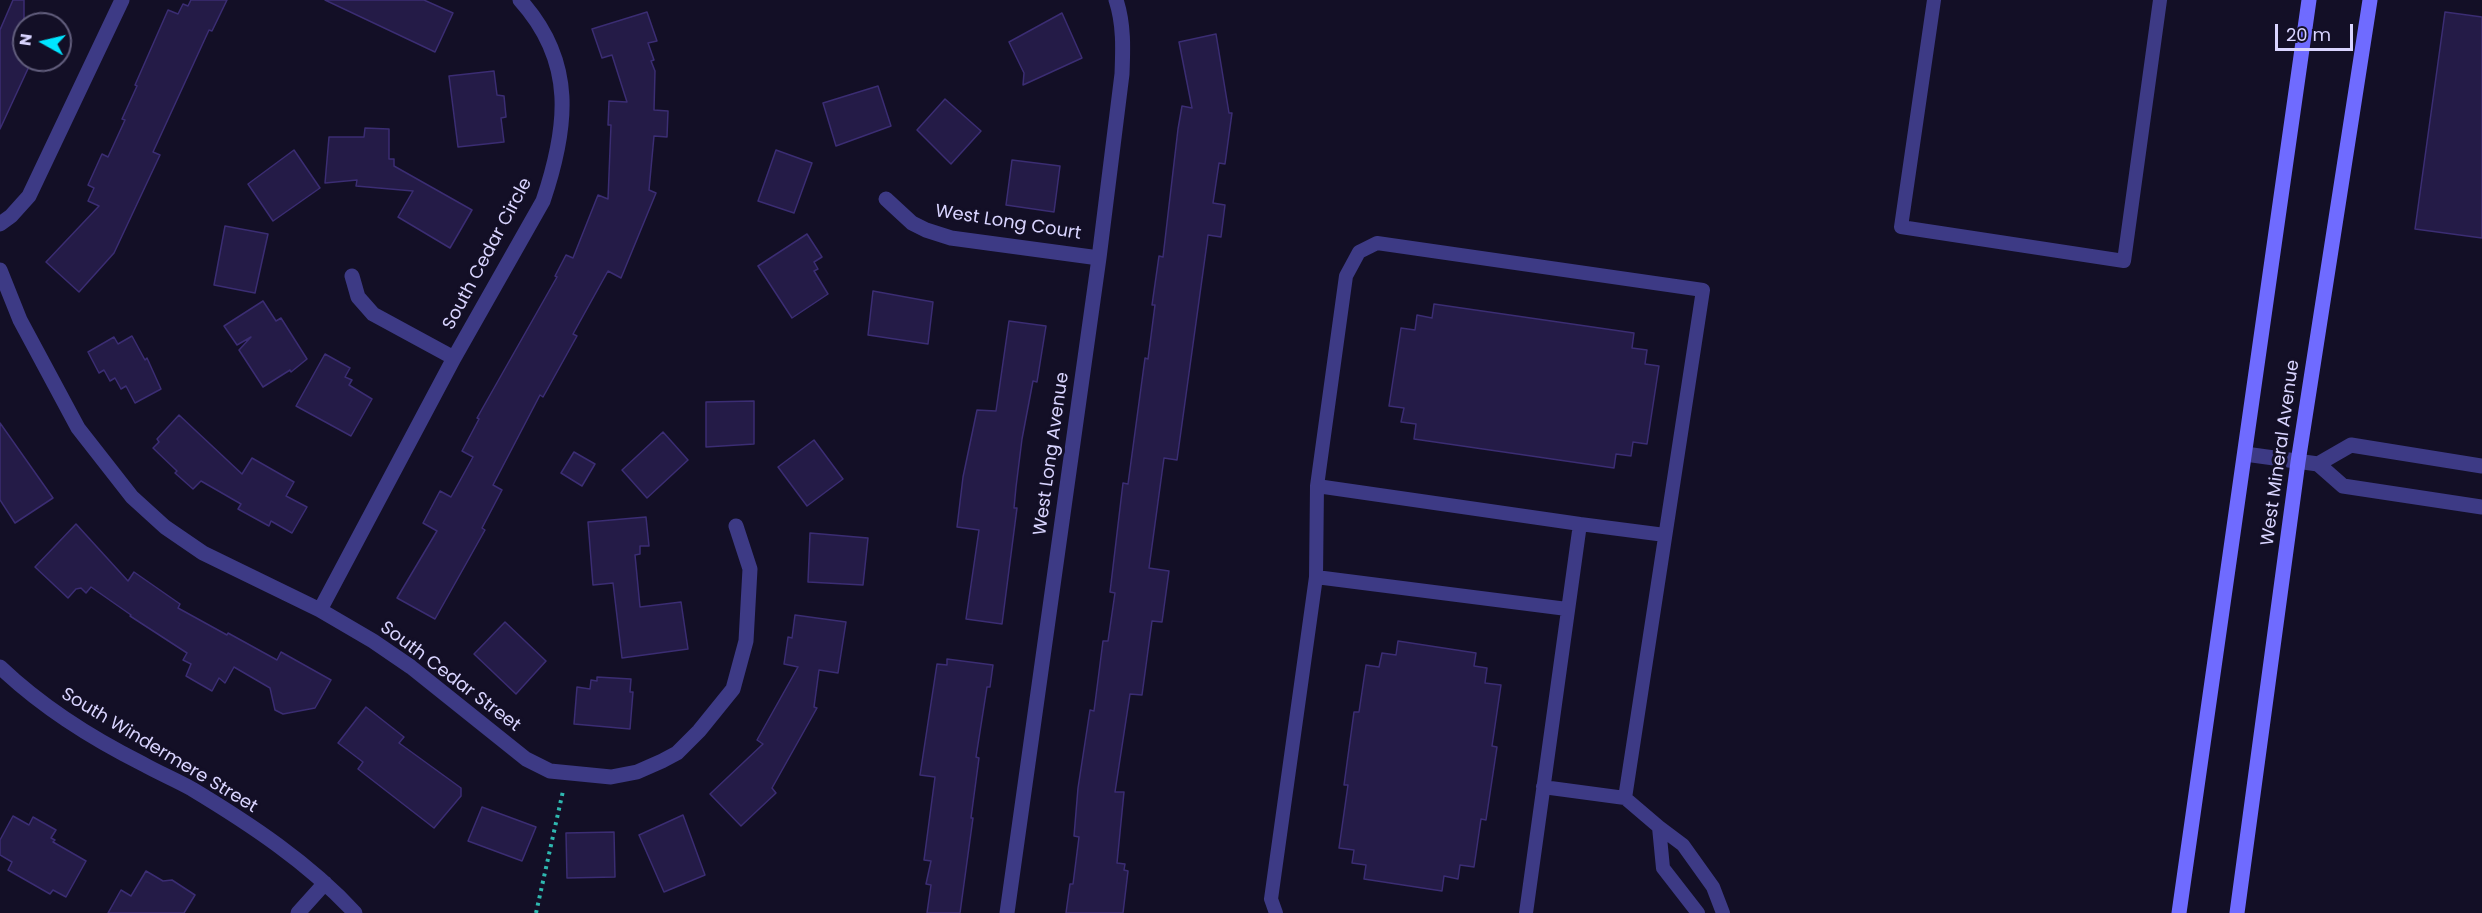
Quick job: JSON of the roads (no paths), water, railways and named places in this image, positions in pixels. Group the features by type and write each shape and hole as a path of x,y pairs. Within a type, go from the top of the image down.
{"main road":[{"name":"West Mineral Avenue","path":"2179,913 2309,0"},
{"name":"West Mineral Avenue","path":"2237,913 2298,462 2370,0"}],"street":[{"path":"0,224 11,216 29,196 122,0"},
{"name":"South Cedar Circle","path":"320,610 454,358 543,201 559,147 564,116 562,84 555,56 520,0"},
{"name":"West Long Avenue","path":"1007,913 1099,258 1122,74 1123,49 1116,0"},
{"name":"West Long Court","path":"886,199 912,223 951,238 1099,258"},
{"name":"South Cedar Street","path":"0,270 20,320 78,428 132,496 165,527 203,553 320,610 373,641 411,667 526,759 550,771 611,777 637,772 662,761 677,753 734,689 746,641 750,569 736,526"},
{"name":"South Cedar Circle","path":"352,276 358,297 373,314 454,358"},
{"path":"2318,464 2351,445 2482,466"},
{"path":"2244,454 2318,464 2343,486 2482,507"},
{"name":"South Windermere Street","path":"0,667 50,710 141,764 190,788 252,828 325,883 355,913"},
{"path":"298,913 325,883"}],"lane":[{"path":"1934,0 1901,227 2124,261 2160,0"},
{"path":"1276,913 1271,899 1316,577 1317,486 1346,276 1359,252 1377,243 1703,290 1625,798"},
{"path":"1317,486 1665,535"},
{"path":"1526,913 1580,524"},
{"path":"1316,577 1568,609"},
{"path":"1543,787 1625,798 1683,845 1713,887 1723,913"},
{"path":"1659,827 1664,868 1698,913"}]}
